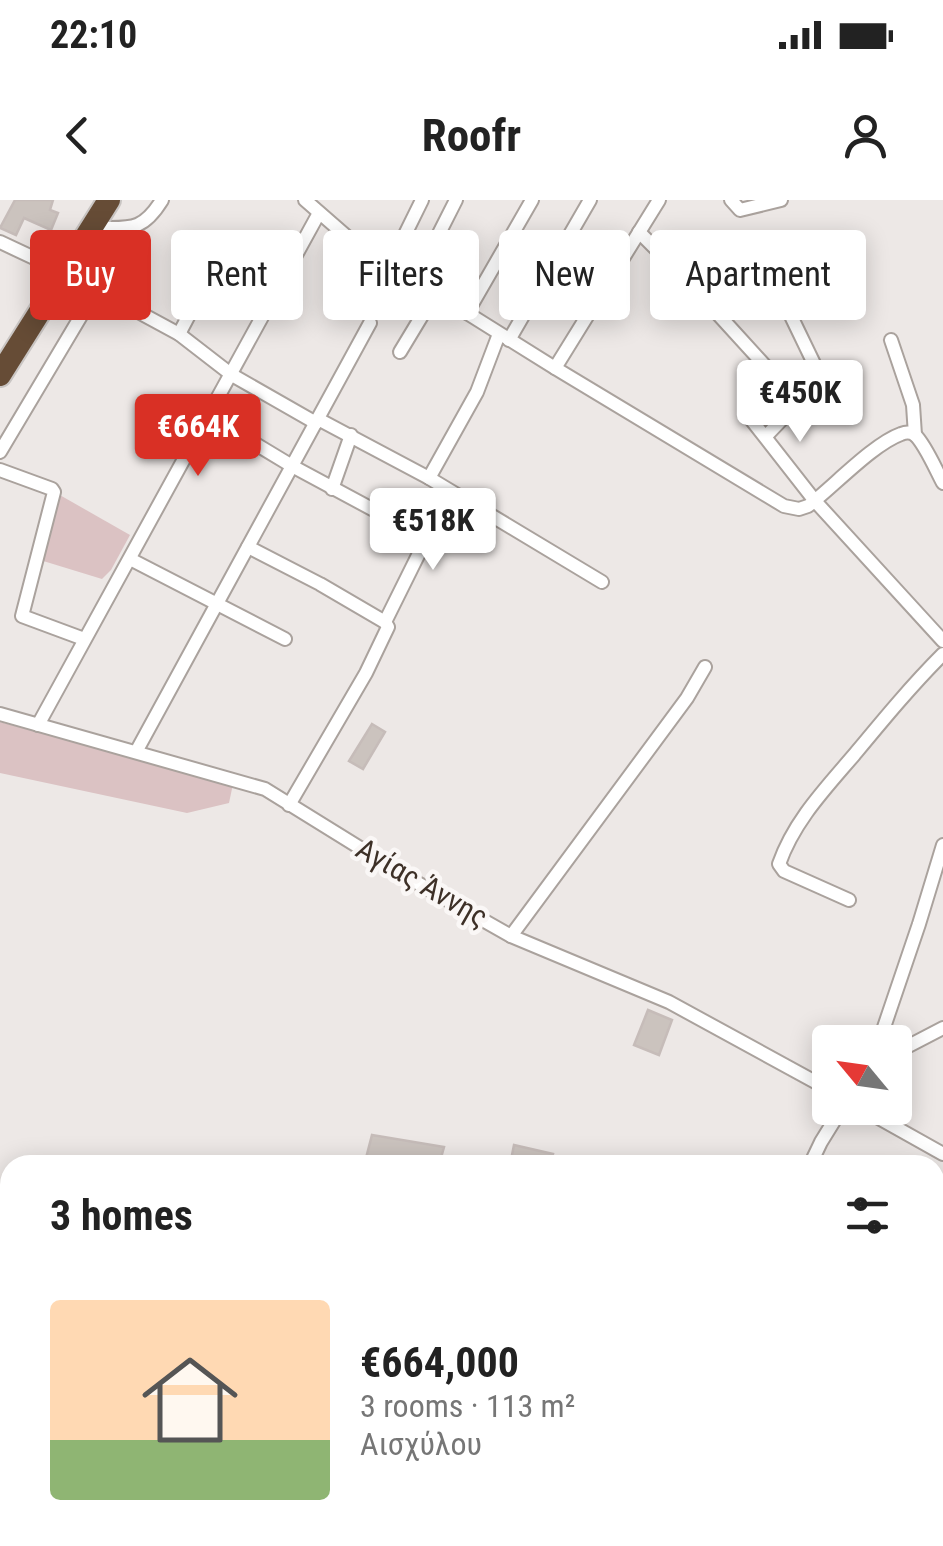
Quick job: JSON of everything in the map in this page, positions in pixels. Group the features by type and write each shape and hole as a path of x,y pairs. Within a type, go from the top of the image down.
{"highway":[{"path":"92,228 109,200"},
{"path":"0,375 30,317"}],"street":[{"path":"92,228 134,227 145,222 162,200"},
{"path":"407,230 422,200"},
{"path":"441,230 456,200"},
{"path":"479,294 532,200"},
{"path":"429,478 504,337 590,200"},
{"path":"555,368 659,200"},
{"path":"735,205 781,200"},
{"path":"38,726 232,374 313,205 340,230"},
{"path":"640,232 798,402"},
{"path":"0,242 30,261"},
{"path":"151,319 179,334 232,374 429,478 602,582"},
{"path":"0,452 79,320"},
{"path":"179,334 186,320"},
{"path":"400,352 419,320"},
{"path":"477,320 784,506 799,508 815,501 877,449 909,432 943,483"},
{"path":"766,436 819,374 794,320"},
{"path":"136,752 370,323"},
{"path":"890,340 913,404 915,436"},
{"path":"209,416 332,489 426,538"},
{"path":"750,418 815,501 943,641"},
{"path":"332,489 351,435"},
{"path":"0,470 54,492 22,616 84,638"},
{"path":"385,622 443,505"},
{"path":"248,547 320,584 388,626 366,673 289,804"},
{"path":"130,559 284,639"},
{"path":"849,900 778,864 800,820 943,654"},
{"path":"511,936 678,710 704,667"},
{"name":"Αγίας Άννης","path":"0,714 266,789 511,936 669,1002 812,1080"},
{"path":"884,1025 943,845"},
{"path":"912,1044 943,1028"},
{"path":"815,1155 832,1125"},
{"path":"891,1125 943,1154"}],"shaded area":[{"path":"58,494 130,535 102,579 40,560"},
{"path":"0,722 233,784 229,803 187,813 0,773"}],"building":[{"path":"15,200 53,200 50,210 58,213 51,230 24,218 16,235 0,228"},
{"path":"372,724 385,732 363,769 349,761"},
{"path":"648,1010 672,1020 659,1055 634,1045"},
{"path":"372,1135 444,1147 442,1155 367,1155"},
{"path":"514,1145 553,1154 553,1155 512,1155"}]}
